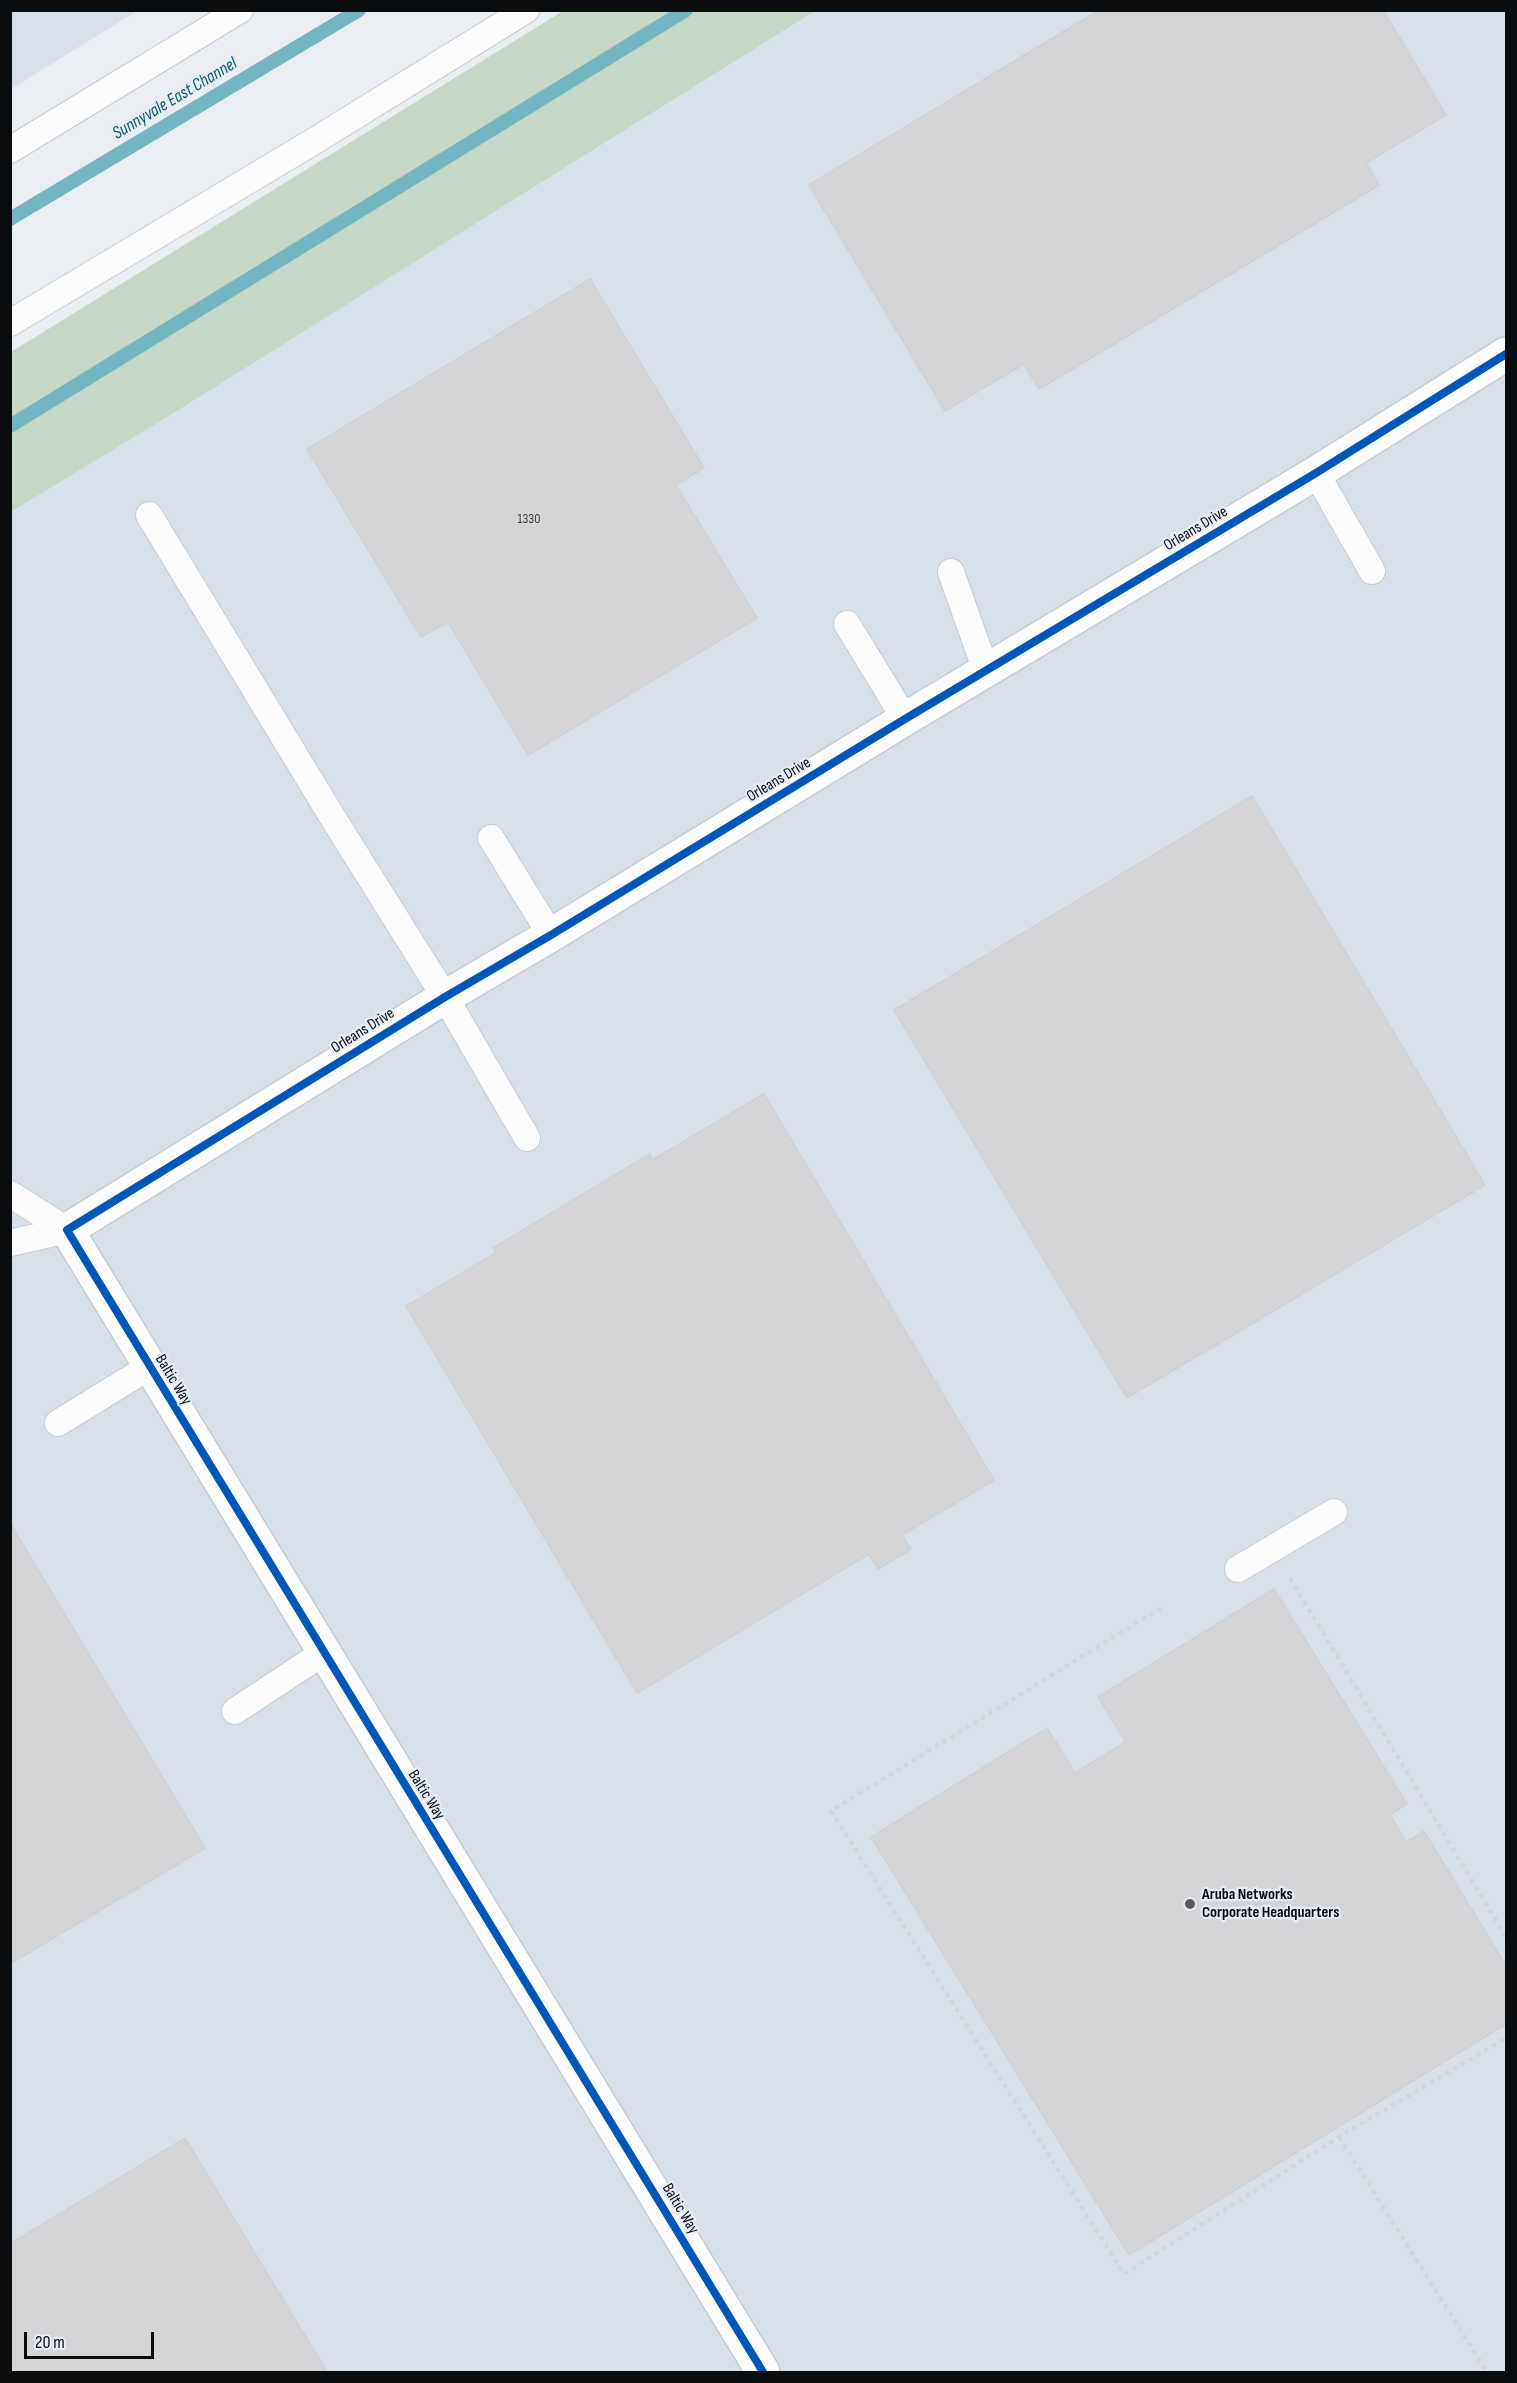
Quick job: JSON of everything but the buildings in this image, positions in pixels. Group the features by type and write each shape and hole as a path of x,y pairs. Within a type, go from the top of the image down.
{"street":[{"name":"Orleans Drive","path":"67,1230 445,997 1316,473 1506,354"},
{"name":"Baltic Way","path":"67,1230 763,2373"}],"lane":[{"path":"10,150 240,10"},
{"path":"10,323 316,140 526,10"},
{"path":"1316,473 1372,571"},
{"path":"149,516 445,997 527,1138"},
{"path":"951,572 986,671"},
{"path":"847,624 905,719"},
{"path":"491,838 551,935"},
{"path":"10,1194 67,1230"},
{"path":"10,1243 67,1230"},
{"path":"58,1423 150,1367"},
{"path":"1238,1569 1334,1512"},
{"path":"235,1711 323,1653"}],"path":[{"path":"1273,1550 1506,1937"},
{"path":"1161,1608 831,1811 1124,2274 1340,2137 1506,2038"},
{"path":"1340,2137 1487,2373"}],"shaded area":[{"path":"11,10 137,10 137,11 11,89"},
{"path":"815,11 1506,11 1506,2372 11,2372 11,512 169,416"}],"green space":[{"path":"563,11 815,11 169,416 11,512 11,352"}],"waterway":[{"name":"Sunnyvale East Channel","path":"10,219 359,10"},
{"path":"10,426 686,10"}],"cycle path":[{"path":"763,2372 67,1230 445,997 1316,473 1506,354"}],"place":[{"name":"Aruba Networks Corporate Headquarters","path":"1190,1904"}]}
